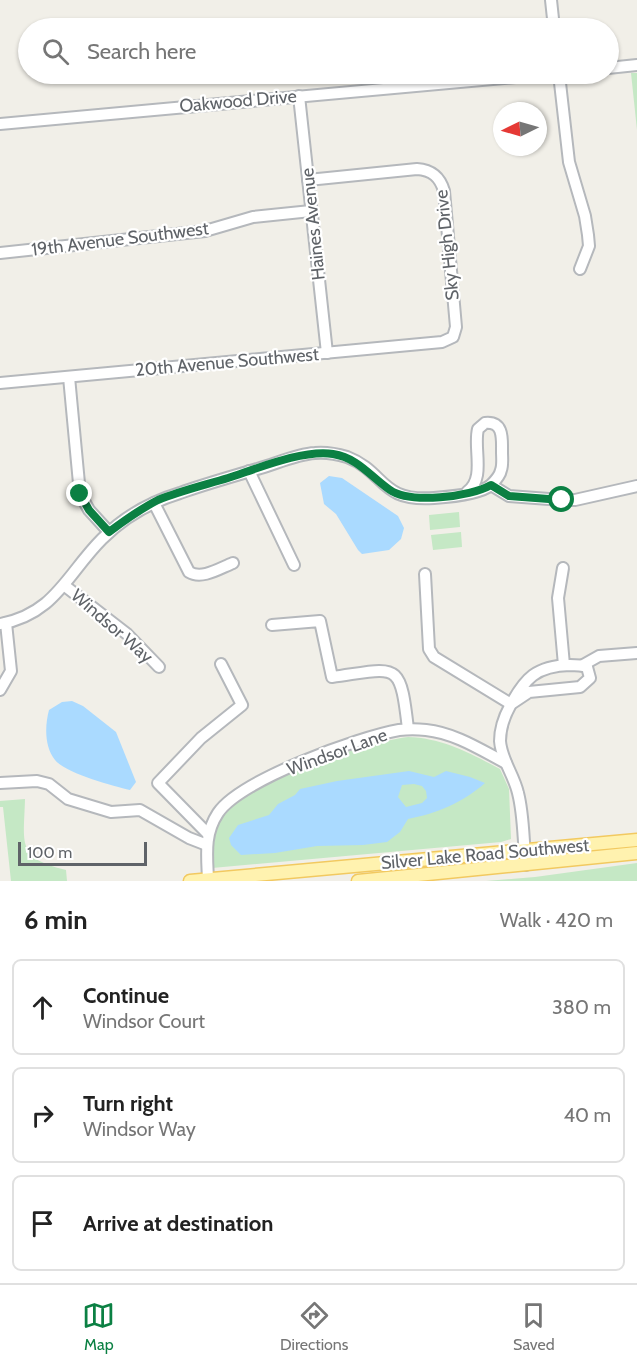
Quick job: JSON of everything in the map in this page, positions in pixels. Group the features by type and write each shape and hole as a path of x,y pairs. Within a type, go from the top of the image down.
{"main road":[{"name":"Silver Lake Road Southwest","path":"190,881 637,840"},
{"path":"358,881 637,853"}],"street":[{"path":"551,0 553,18"},
{"path":"619,67 637,65"},
{"name":"Oakwood Drive","path":"0,123 435,84"},
{"path":"560,84 569,162 585,216 588,236 588,246 580,269"},
{"name":"Haines Avenue","path":"299,96 327,353"},
{"name":"Sky High Drive","path":"308,180 417,169 424,169 440,180 444,191 456,327 453,337"},
{"name":"19th Avenue Southwest","path":"0,254 205,231 253,217 311,211"},
{"name":"20th Avenue Southwest","path":"0,383 442,342 453,337"},
{"path":"69,377 80,494 89,510 109,532"},
{"path":"0,690 11,671 3,623 34,613 50,601 109,532 126,518 154,503 178,493 302,455 327,453 348,458 360,464 384,486 400,495 434,498 477,492 491,485 502,469 502,435 497,425 489,422 483,424 477,432 477,478 472,489 467,492"},
{"path":"249,471 294,565"},
{"path":"491,485 509,496 562,500 575,500 637,486"},
{"path":"154,503 189,572 193,575 202,575 233,563"},
{"path":"563,568 558,598 564,665"},
{"path":"425,574 429,649 434,657 511,704"},
{"name":"Windsor Way","path":"64,586 127,634 159,667"},
{"path":"272,626 320,621 332,677 386,670 395,674 404,696 408,729"},
{"path":"583,665 599,656 637,653"},
{"path":"208,879 207,839 158,783 201,738 242,705 221,664"},
{"path":"511,704 529,692 580,687 590,678 588,667 564,665 544,668 535,673 522,684 511,704 502,722 500,733 502,753 518,792 526,865"},
{"name":"Windsor Lane","path":"207,839 218,813 241,792 275,774 341,747 386,733 408,729 429,730 445,734 506,763"},
{"path":"0,783 37,781 49,784 68,799 111,812 140,810 189,838 207,839"}],"green space":[{"path":"631,73 637,73 637,130"},
{"path":"459,512 460,527 430,530 429,515"},
{"path":"461,532 462,547 433,550 431,535"},
{"path":"408,737 444,743 500,769 509,789 511,839 501,842 212,868 214,834 224,815 237,802 282,777 309,766 365,747"},
{"path":"25,799 24,838 26,847 38,860 66,870 67,881 11,881 3,807 0,807 0,801"},
{"path":"637,863 637,881 486,881 535,877"}],"water":[{"path":"329,476 342,478 398,516 404,528 401,539 389,550 362,554 336,514 324,504 320,483"},
{"path":"72,701 83,706 116,732 136,782 130,790 69,770 60,765 51,754 46,735 49,710 62,702"},
{"path":"409,771 434,777 446,771 485,783 449,806 408,819 400,832 387,842 317,846 275,853 241,855 231,845 229,838 238,825 269,815 278,804 295,795 300,789 337,781","holes":["402,785 422,786 427,798 422,803 406,807 398,797"]}],"route":[{"path":"80,494 89,510 109,532 142,508 178,493 302,455 327,453 348,458 360,464 391,491 409,498 434,498 477,492 491,485 509,496 562,500"}]}
